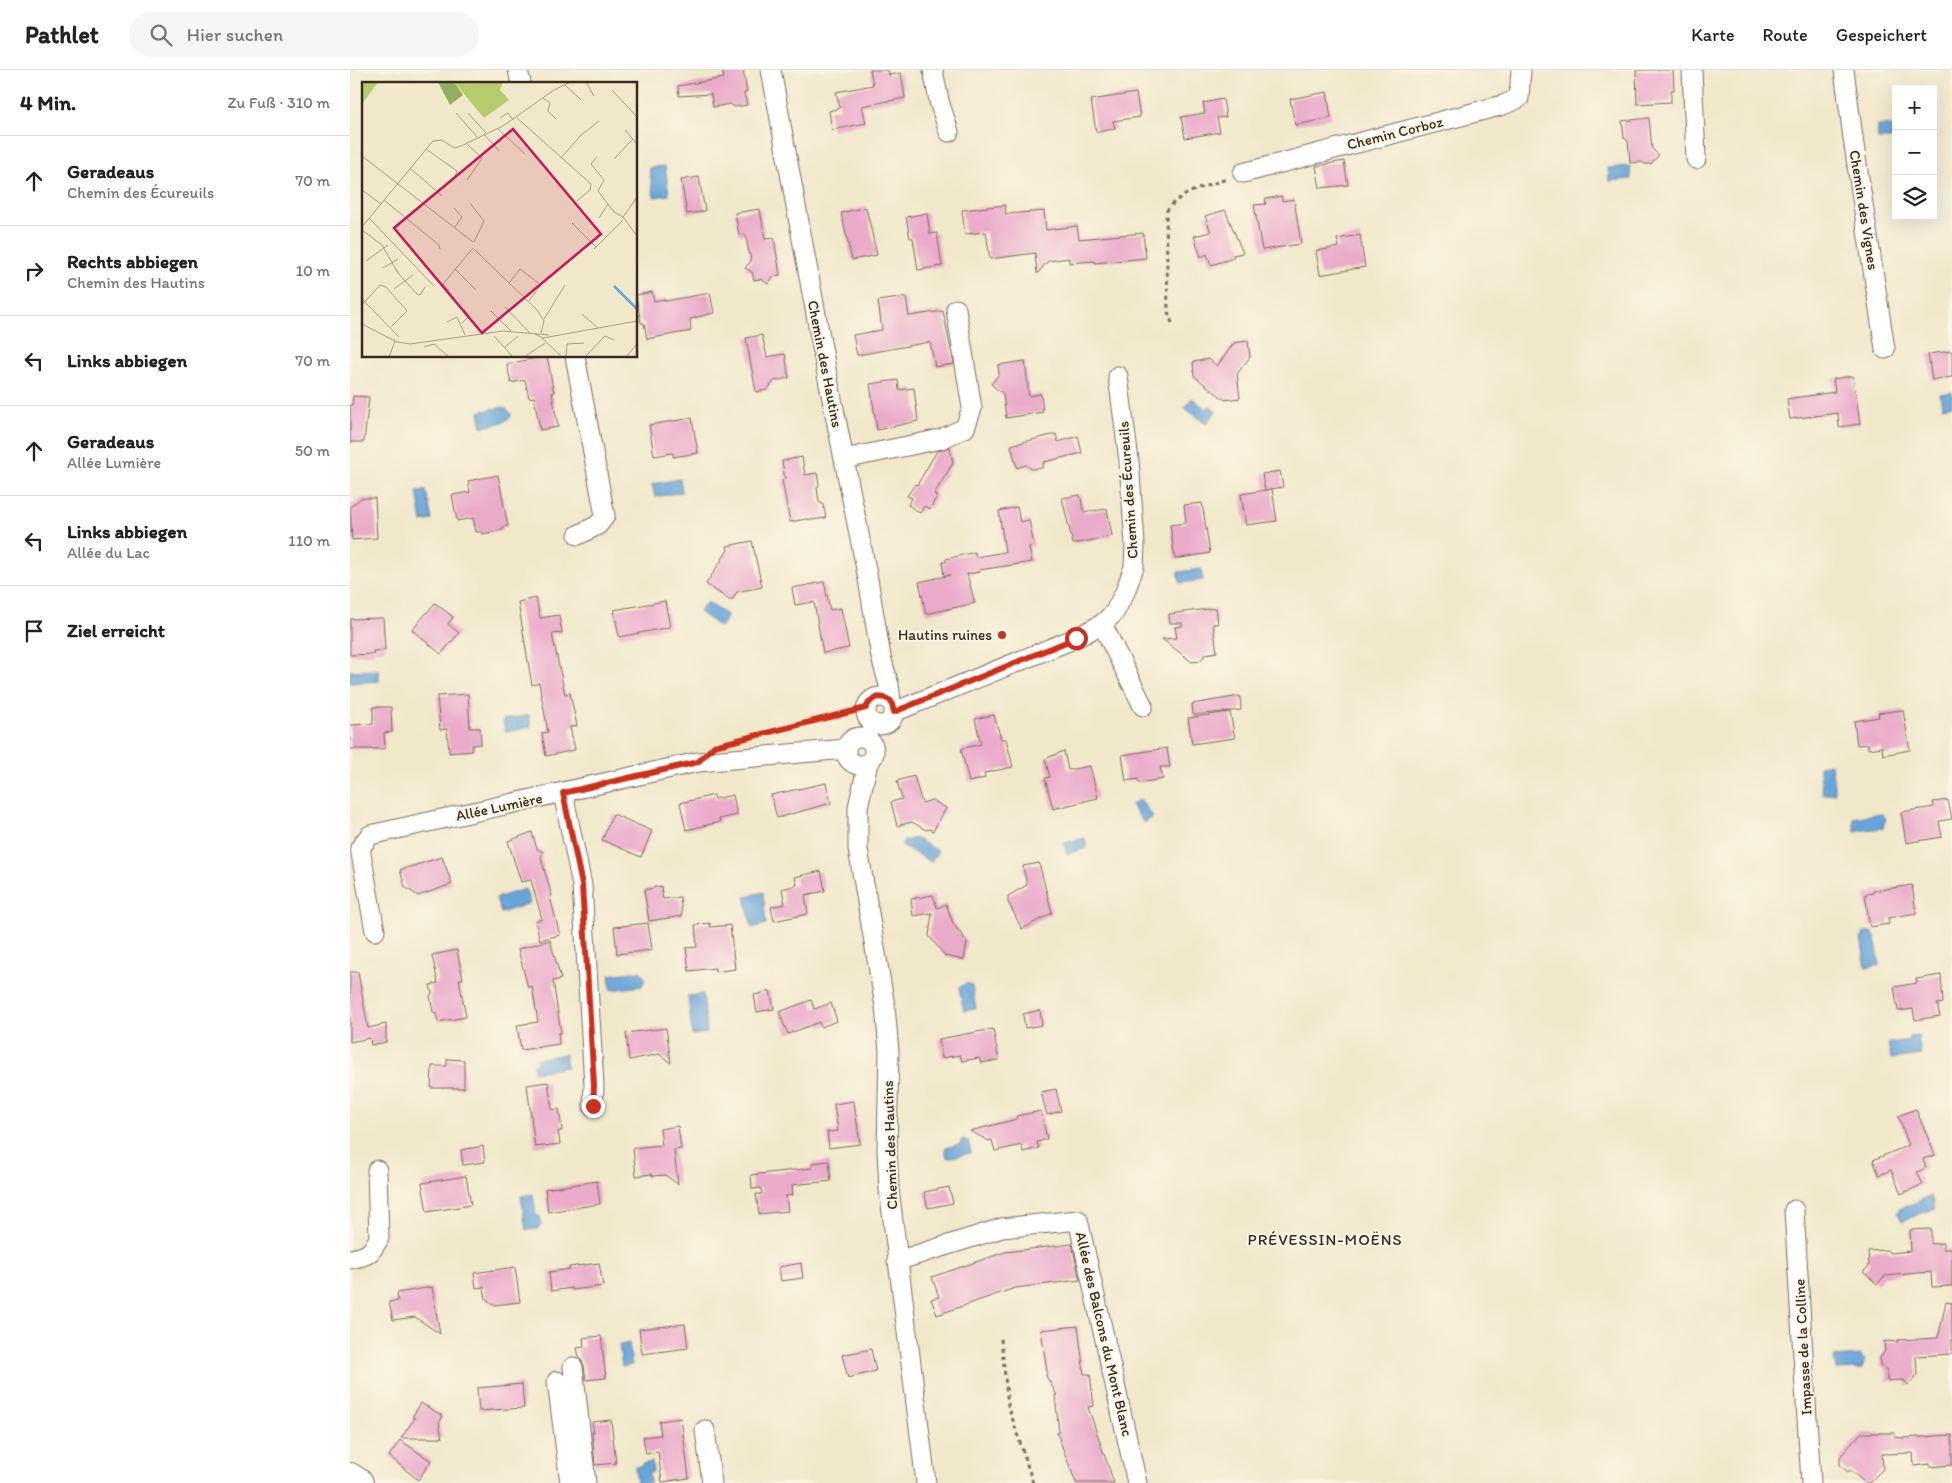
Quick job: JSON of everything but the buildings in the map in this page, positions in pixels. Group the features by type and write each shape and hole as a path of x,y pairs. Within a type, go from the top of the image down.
{"main road":[{"path":"350,1477 359,1483"}],"street":[{"name":"Chemin des Hautins","path":"771,70 868,579 881,657 880,710 858,751 858,849 880,975 888,1042 887,1150 889,1189 926,1483"},
{"path":"934,70 939,101 948,132"},
{"name":"Chemin Corboz","path":"1243,172 1503,105 1519,98 1521,70"},
{"path":"1692,70 1696,159"},
{"name":"Chemin des Vignes","path":"1844,70 1885,349"},
{"path":"844,459 941,440 965,428 972,408 956,309"},
{"path":"574,358 605,516 598,526 578,536"},
{"name":"Chemin des Écureuils","path":"880,710 1076,638 1102,624 1114,613 1126,592 1134,567 1136,544 1129,461 1118,376"},
{"path":"1102,624 1143,706"},
{"name":"Allée Lumière","path":"375,931 360,848 370,835 698,762 858,751"},
{"path":"563,793 582,885 594,1085 593,1106"},
{"path":"350,1259 366,1257 374,1248 379,1238 377,1170"},
{"name":"Impasse de la Colline","path":"1794,1210 1811,1483"},
{"name":"Allée des Balcons du Mont Blanc","path":"897,1262 1002,1228 1078,1220 1137,1483"},
{"path":"573,1367 586,1483"},
{"path":"556,1381 570,1483"},
{"path":"705,1430 712,1483"}],"path":[{"path":"1172,323 1168,312 1166,212 1170,205 1183,195 1243,172"},
{"path":"741,739 880,710"},
{"path":"1001,1340 1008,1405 1033,1483"}],"water":[{"path":"1877,126 1892,126 1892,139 1878,139"},
{"path":"665,166 669,195 654,197 649,168"},
{"path":"1630,166 1631,179 1609,181 1608,168"},
{"path":"1952,392 1952,405 1942,407 1940,394"},
{"path":"1192,398 1207,410 1209,406 1216,411 1206,424 1185,408"},
{"path":"502,407 509,411 511,415 509,418 499,423 482,427 479,412"},
{"path":"680,479 682,492 655,497 652,484"},
{"path":"426,490 432,520 422,522 417,492"},
{"path":"1201,569 1203,580 1180,583 1178,572"},
{"path":"707,602 728,616 720,627 699,612"},
{"path":"379,670 379,681 350,683 350,671"},
{"path":"529,715 531,727 505,732 503,720"},
{"path":"1831,764 1835,793 1823,795 1819,766"},
{"path":"1140,799 1153,817 1144,823 1131,805"},
{"path":"1881,813 1886,818 1883,828 1855,831 1853,818"},
{"path":"915,838 938,851 931,862 901,845 904,841"},
{"path":"1085,838 1087,848 1067,854 1064,843"},
{"path":"525,889 530,903 501,913 496,898"},
{"path":"763,892 766,924 752,928 745,897"},
{"path":"1873,932 1880,965 1866,968 1861,938 1864,937 1863,933"},
{"path":"640,971 645,978 642,986 611,990 609,975"},
{"path":"966,983 972,985 976,1009 964,1011 959,988"},
{"path":"703,994 707,1033 692,1035 688,996"},
{"path":"1918,1036 1921,1055 1891,1059 1888,1043 1909,1040 1909,1037"},
{"path":"565,1054 567,1067 534,1072 533,1065 537,1064 536,1059"},
{"path":"965,1139 966,1142 969,1142 971,1153 947,1158 945,1148 961,1144 961,1140"},
{"path":"533,1194 536,1216 540,1216 541,1226 538,1226 538,1229 526,1230 521,1196"},
{"path":"1931,1196 1935,1208 1902,1221 1897,1212 1900,1211 1899,1209"},
{"path":"629,1343 632,1365 622,1367 619,1345"},
{"path":"1861,1355 1861,1358 1865,1360 1862,1369 1836,1370 1834,1357"},
{"path":"652,1462 653,1472 649,1473 650,1483 637,1483 635,1467"}],"place":[{"name":"Hautins ruines","path":"1002,635"}],"district":[{"name":"PRÉVESSIN-MOËNS","path":"1325,1239"}],"route":[{"path":"593,1106 594,1085 582,885 563,793 698,762 714,746 866,708 874,698 886,698 891,701 894,706 894,712 1076,638"}]}
